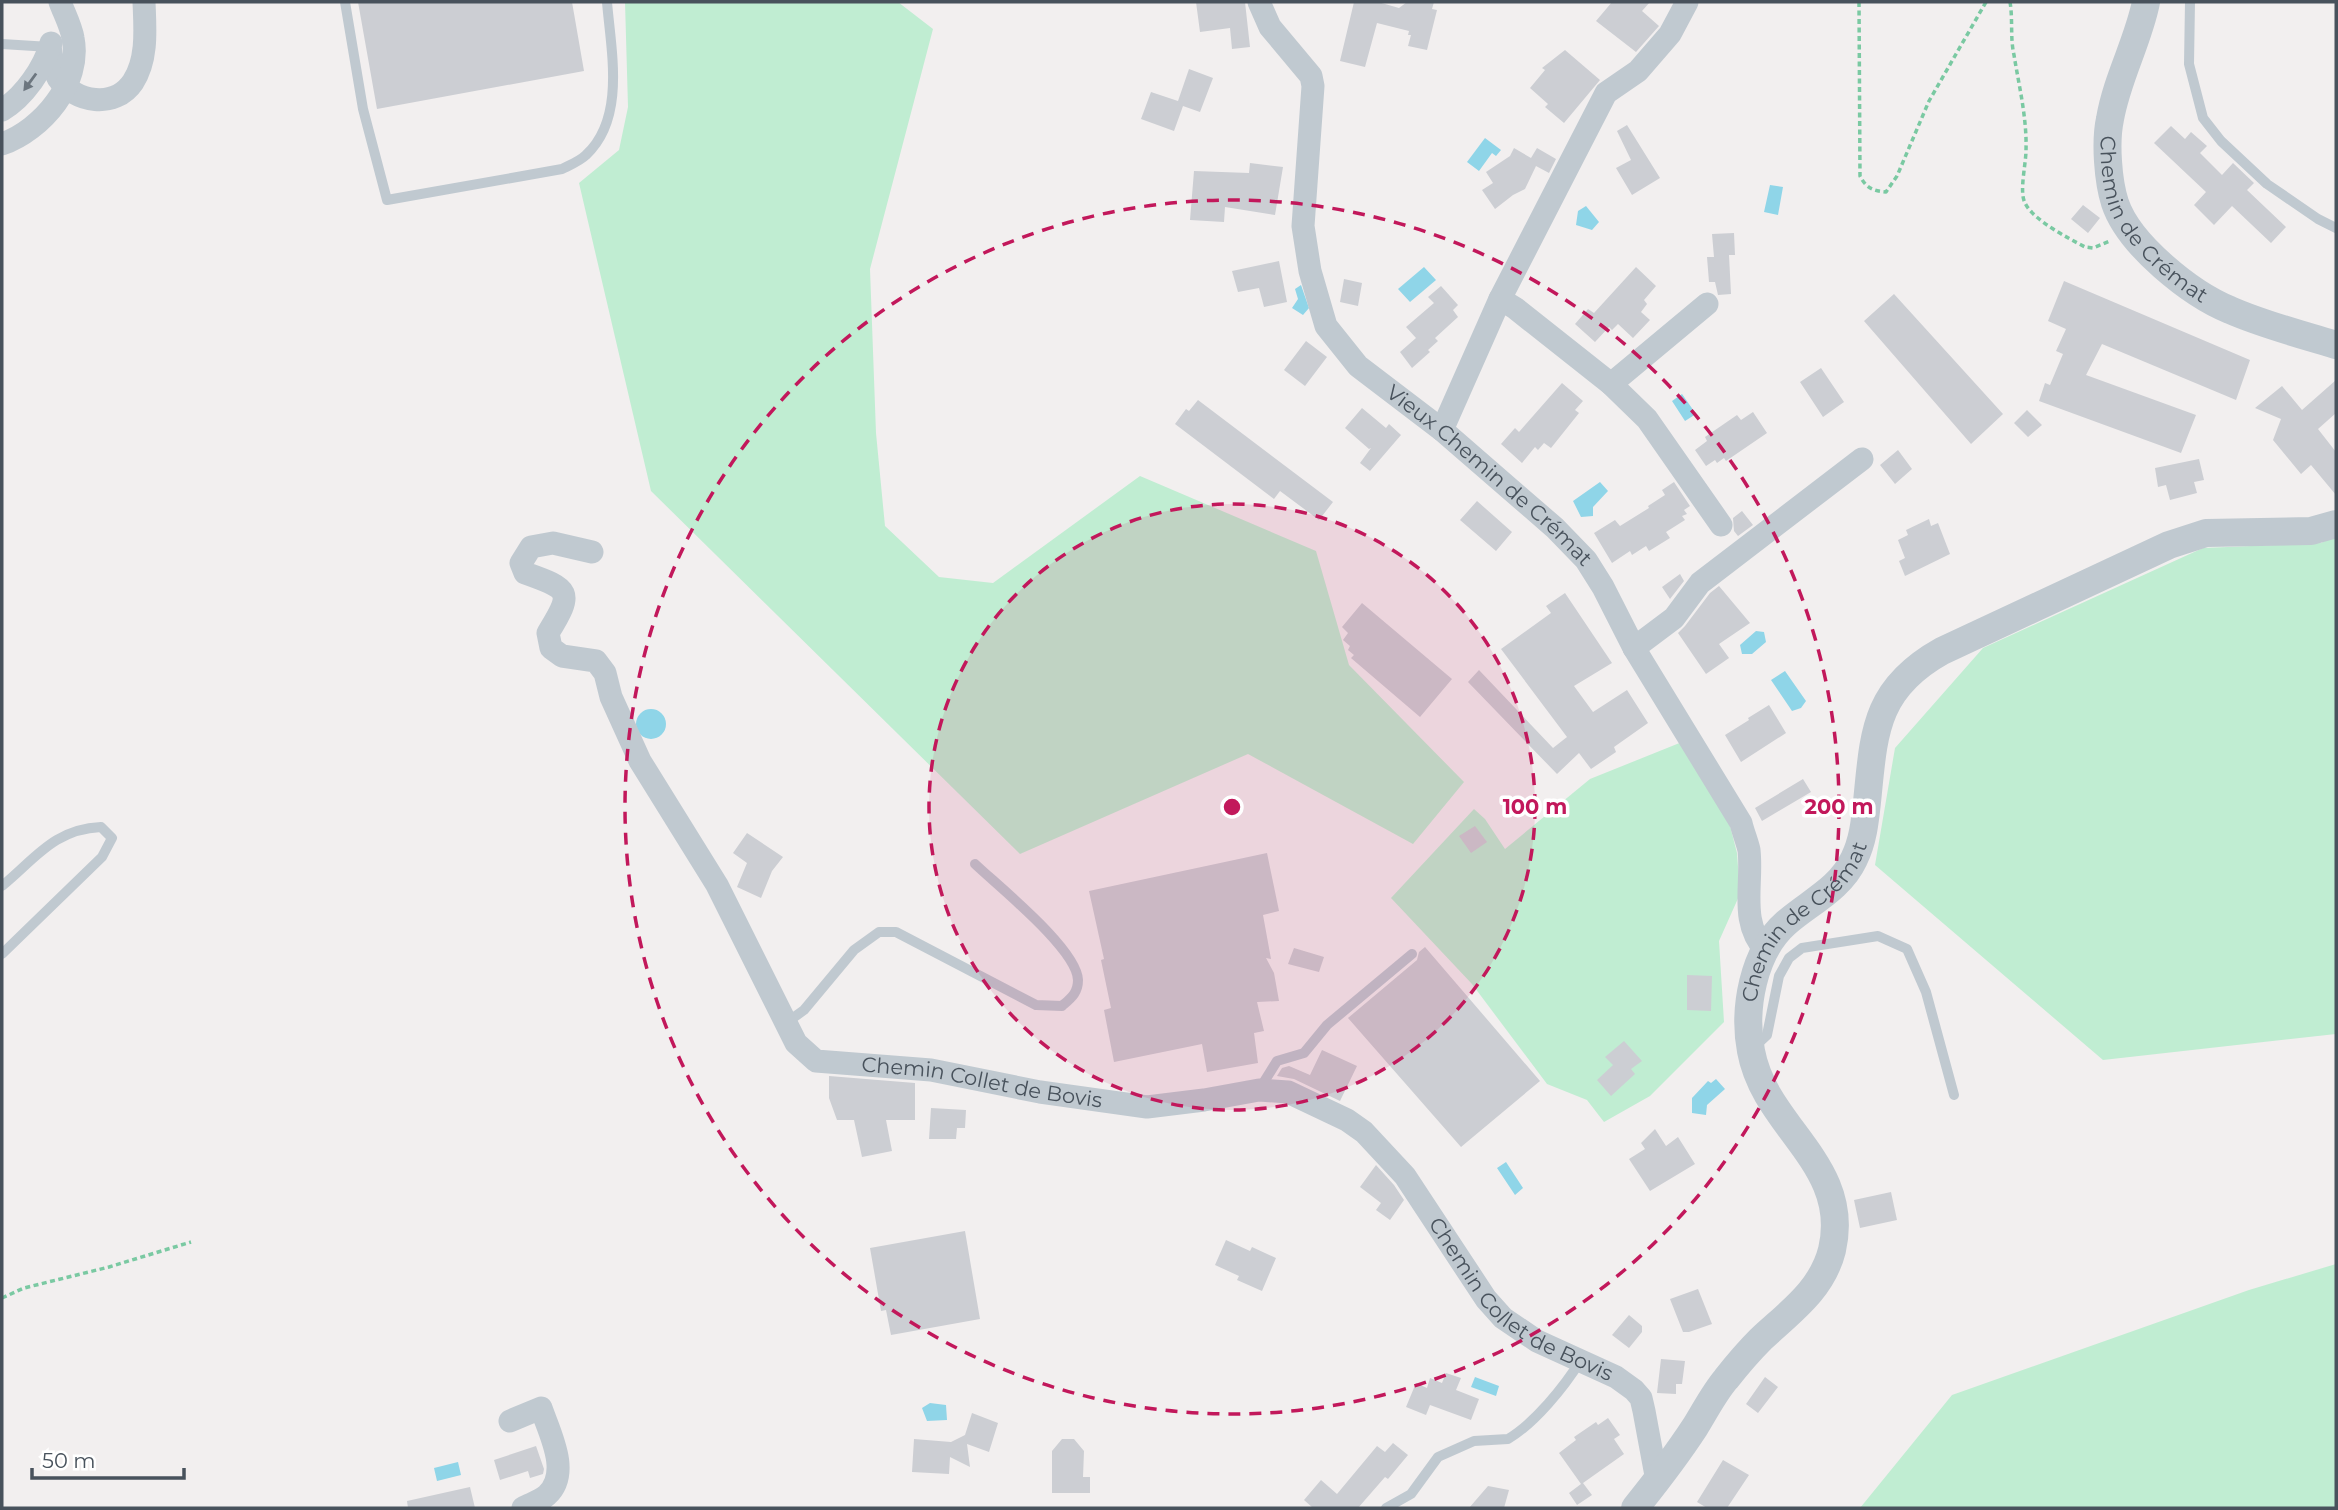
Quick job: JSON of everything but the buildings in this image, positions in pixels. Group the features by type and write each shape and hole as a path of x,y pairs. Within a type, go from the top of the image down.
{"street":[{"path":"2,110 24,91 40,69 50,47 59,2"},
{"path":"2,144 13,140 36,124 53,106 66,86 74,61 73,39 59,2"},
{"path":"50,47 57,76 66,86 90,100 106,100 123,92 133,82 141,62 145,41 144,2"},
{"name":"Vieux Chemin de Crémat","path":"1259,2 1270,27 1311,76 1314,86 1303,226 1310,271 1326,326 1358,366 1441,430 1555,528 1586,560 1634,648 1741,823 1749,850 1748,910 1758,943 1766,951"},
{"path":"1441,430 1500,299 1606,93 1638,71 1670,34 1687,2"},
{"name":"Chemin de Crémat","path":"2146,2 2121,74 2109,120 2108,161 2115,204 2129,228 2163,266 2201,295 2227,310 2259,322 2336,345"},
{"path":"1500,299 1611,384 1651,424 1721,525"},
{"path":"1611,384 1707,304"},
{"path":"1634,648 1674,618 1700,583 1861,459"},
{"name":"Chemin de Crémat","path":"1635,1508 1657,1481 1724,1381 1760,1341 1802,1302 1822,1277 1834,1241 1836,1229 1827,1183 1815,1162 1771,1103 1758,1078 1751,1051 1749,1027 1752,988 1766,951 1783,925 1832,890 1851,864 1864,828 1875,730 1891,694 1920,662 2182,541 2206,533 2311,531 2336,524"},
{"name":"Chemin Collet de Bovis","path":"592,552 553,543 531,547 521,563 525,573 555,584 563,592 565,606 548,633 551,648 562,656 596,661 605,673 611,697 640,761 717,886 796,1043 816,1061 930,1070 1040,1092 1147,1107 1259,1090 1288,1092 1347,1120 1364,1132 1405,1176 1495,1310 1516,1328 1626,1383 1641,1398 1657,1481"},
{"path":"510,1421 541,1408 558,1457 556,1485 545,1497 523,1508"}],"lane":[{"path":"345,2 363,109 387,200 562,169 584,157 599,141 609,122 613,95 607,2"},
{"path":"2190,2 2189,64 2203,118 2221,141 2267,184 2336,228"},
{"path":"2,44 50,47"},
{"path":"2,886 45,846 84,828 101,827 111,838 102,857 2,954"},
{"path":"786,1023 804,1010 854,950 879,932 896,932 1036,1005 1062,1006 1075,994 1078,978 1064,948 975,864"},
{"path":"1751,1051 1766,1035 1779,976 1789,958 1802,948 1878,936 1906,949 1926,992 1954,1095"},
{"path":"1259,1090 1277,1061 1304,1053 1327,1025 1412,954"},
{"path":"1386,1508 1411,1494 1438,1457 1474,1441 1513,1437 1531,1421 1581,1360"}],"path":[{"path":"1859,2 1860,176 1865,186 1886,192 1897,176 1929,101 1986,2"},
{"path":"2010,2 2013,52 2021,87 2027,148 2023,195 2025,204 2036,216 2085,247 2103,245 2129,228"},
{"path":"2,1298 24,1288 109,1267 191,1241"}],"green space":[{"path":"625,2 898,2 933,29 870,269 876,433 885,526 939,577 993,583 1140,476 1316,551 1349,665 1464,782 1413,844 1248,754 1020,854 651,491 579,183 619,150 628,107"},
{"path":"2336,535 2336,1034 2103,1060 1875,865 1895,748 1983,648 2203,548 2321,543"},
{"path":"1682,742 1729,822 1737,853 1740,894 1719,941 1724,1022 1650,1096 1604,1122 1587,1100 1547,1084 1472,984 1391,898 1474,809 1485,819 1505,849 1590,779"},
{"path":"2336,1264 2336,1508 1860,1508 1952,1395 2249,1290"}],"water":[{"path":"1485,138 1501,150 1496,156 1492,153 1479,171 1467,162"},
{"path":"1770,185 1783,187 1778,215 1764,212"},
{"path":"1586,206 1599,222 1592,230 1576,225 1578,211"},
{"path":"1424,267 1436,280 1410,302 1398,289"},
{"path":"1301,285 1309,308 1303,315 1292,308 1298,299 1295,289"},
{"path":"1682,394 1696,414 1685,421 1672,401"},
{"path":"1600,482 1608,491 1593,507 1593,516 1581,517 1573,501"},
{"path":"1756,631 1764,632 1766,642 1752,654 1742,654 1740,645"},
{"path":"1785,671 1806,701 1801,708 1792,711 1771,680"},
{"path":"651,709 662,713 666,724 662,735 651,739 640,735 636,724 640,713"},
{"path":"1716,1079 1725,1089 1707,1105 1706,1115 1692,1113 1692,1098 1708,1081 1711,1083"},
{"path":"1506,1162 1523,1188 1515,1195 1497,1168"},
{"path":"1475,1377 1499,1386 1496,1396 1471,1387"},
{"path":"930,1403 946,1405 947,1420 927,1421 922,1408"},
{"path":"458,1462 461,1475 437,1481 434,1468"}]}
